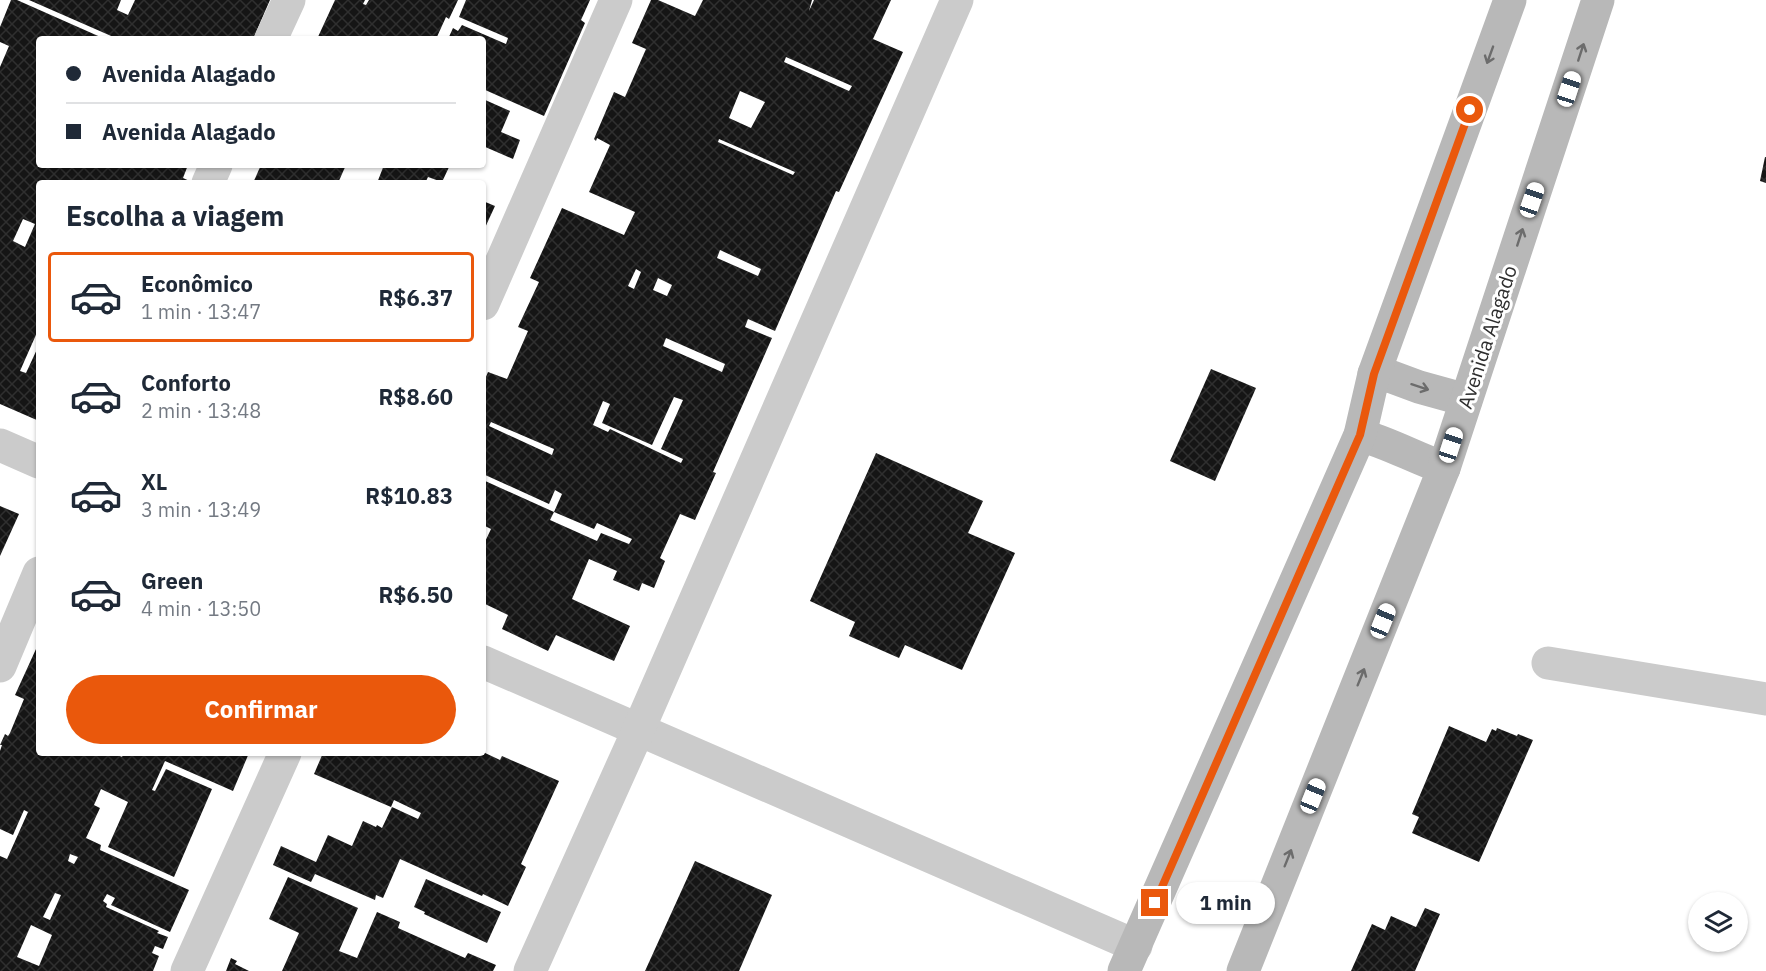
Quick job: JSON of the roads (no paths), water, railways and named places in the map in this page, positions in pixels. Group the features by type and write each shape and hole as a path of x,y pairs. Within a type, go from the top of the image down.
{"main road":[{"path":"1130,958 1360,435 1374,374 1510,0"},
{"name":"Avenida Alagado","path":"1243,971 1444,468 1599,0"},
{"path":"1374,374 1392,377 1466,400"},
{"path":"1360,435 1382,441 1444,468"}],"street":[{"path":"273,36 289,0"},
{"path":"486,297 616,0"},
{"path":"530,971 638,731 957,0"},
{"path":"0,445 36,461"},
{"path":"0,666 36,580"},
{"path":"486,663 1130,958"},
{"path":"1548,663 1766,699"},
{"path":"187,971 284,756"}]}
